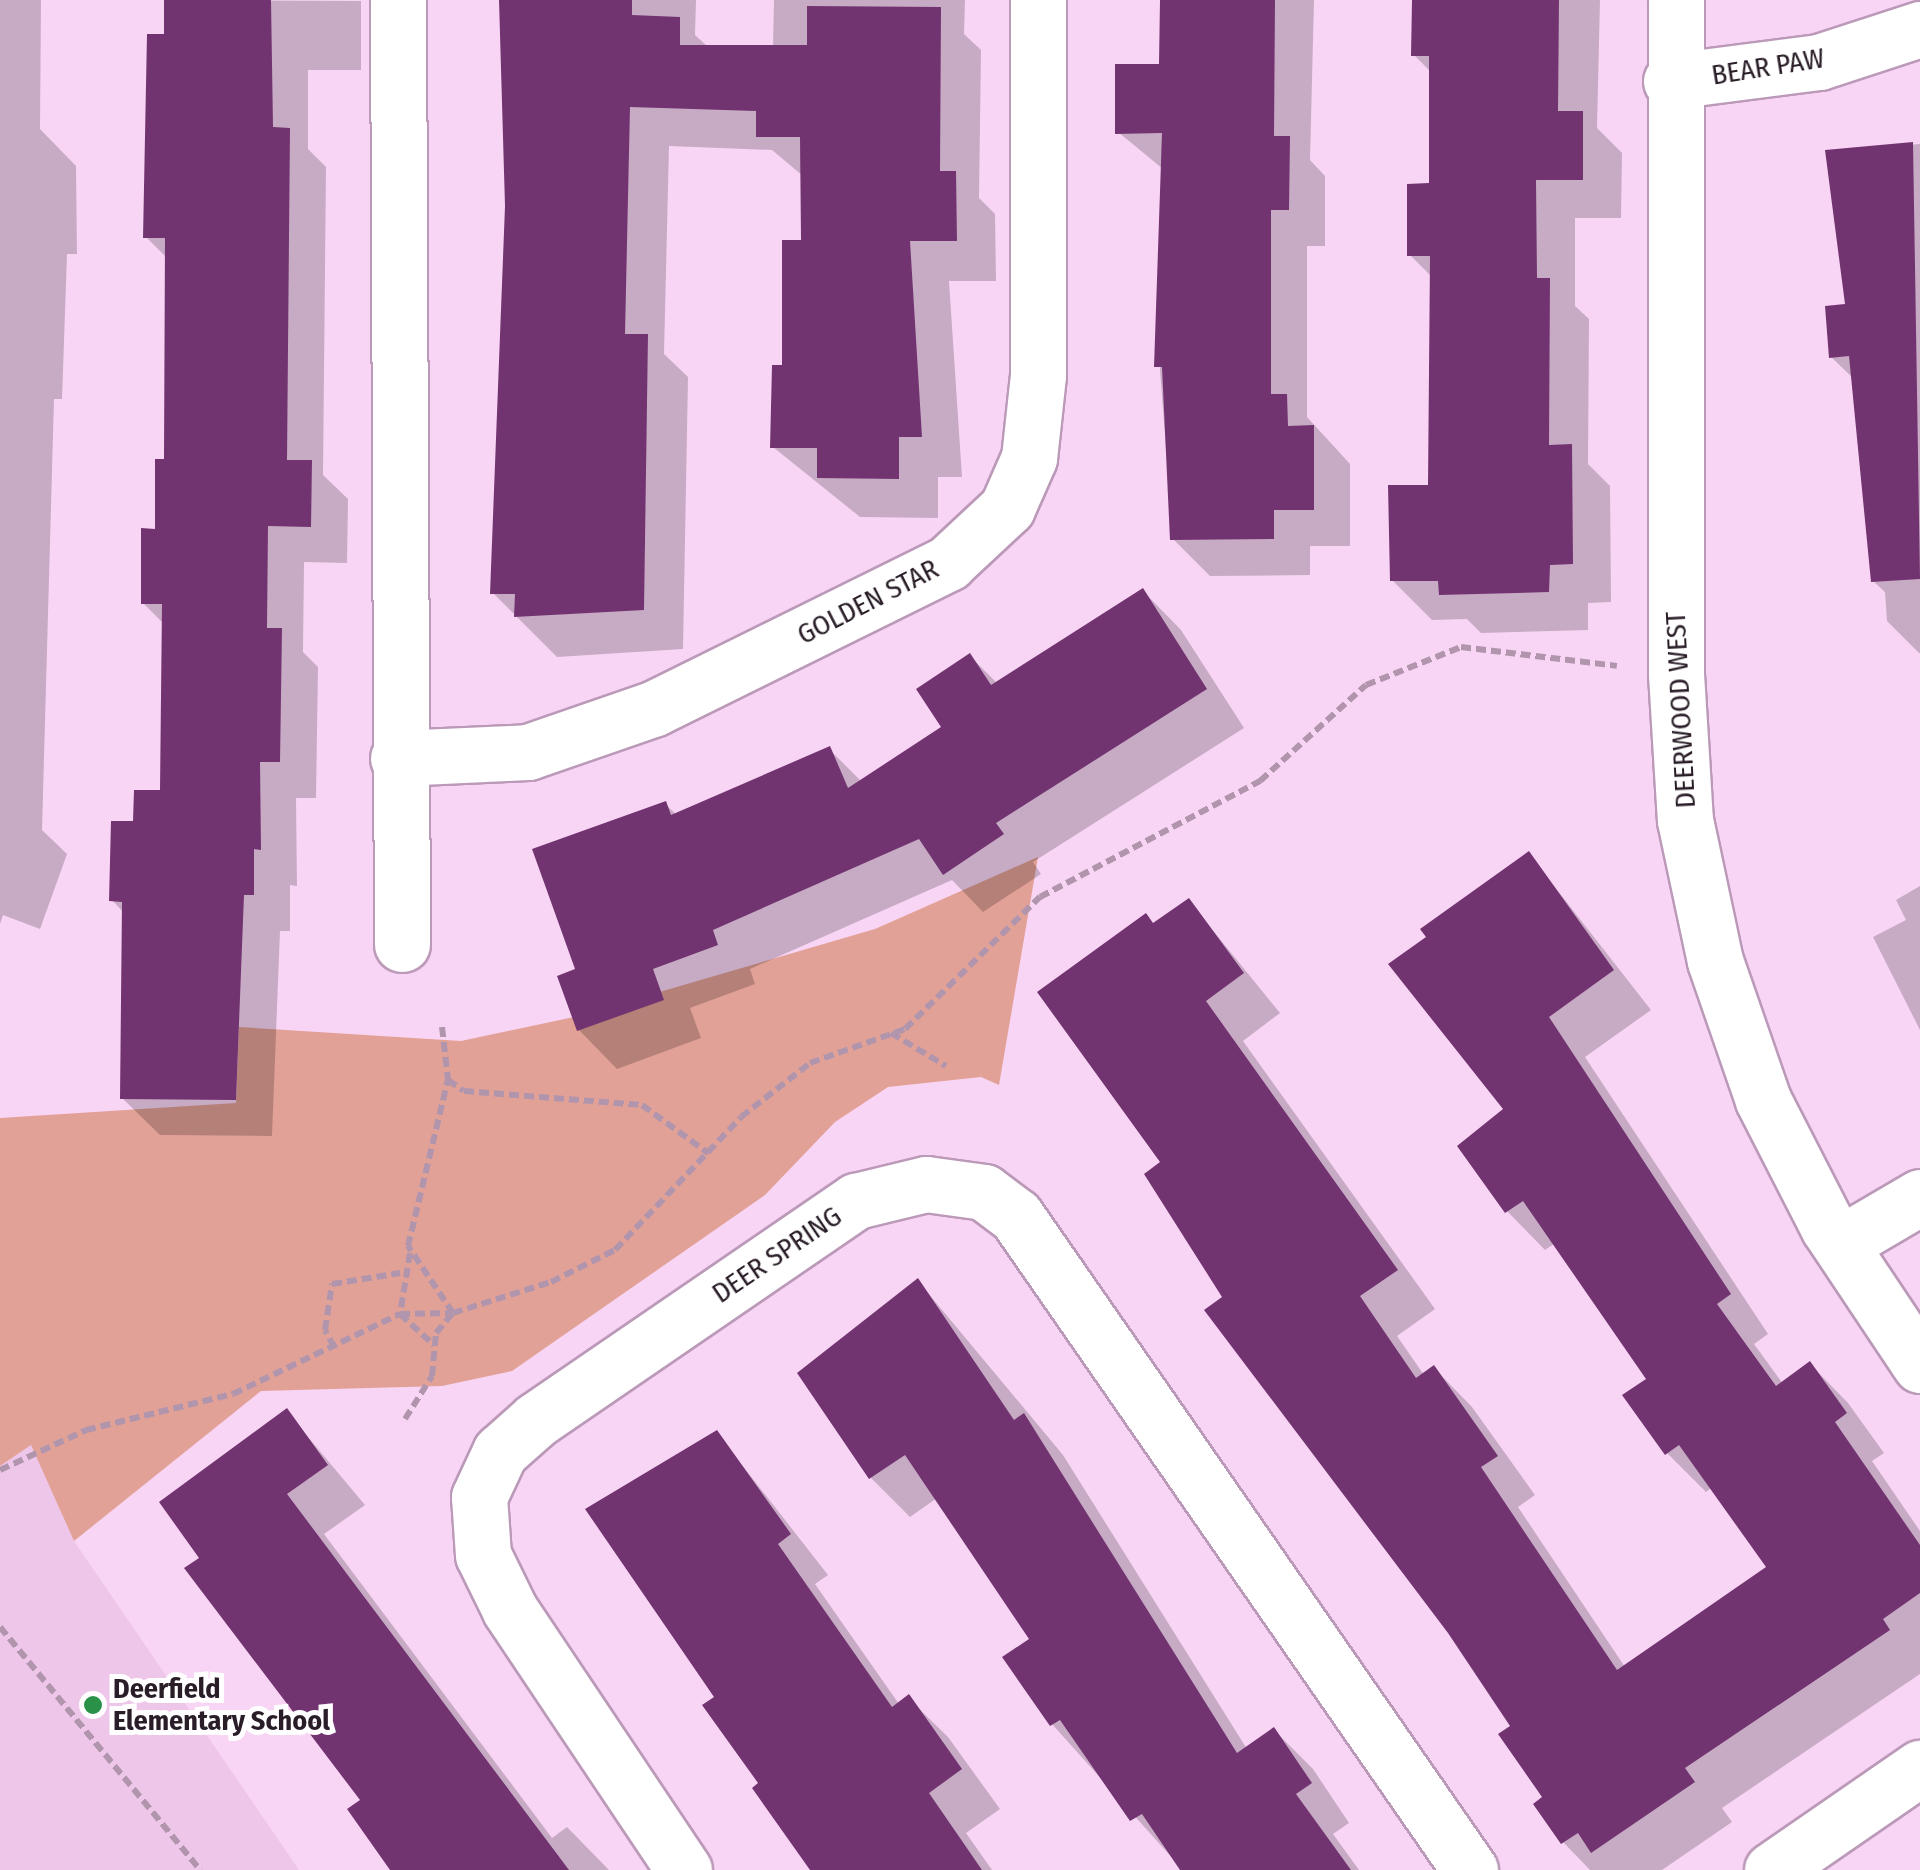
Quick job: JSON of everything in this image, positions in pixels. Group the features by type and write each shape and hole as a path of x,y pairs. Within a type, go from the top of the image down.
{"street":[{"path":"398,0 398,758 402,944"},
{"name":"GOLDEN STAR","path":"398,758 528,752 655,708 948,563 1007,508 1029,458 1038,374 1038,0"},
{"name":"DEERWOOD WEST","path":"1676,0 1671,82 1676,674 1686,820 1715,961 1762,1100 1840,1244 1920,1366"},
{"name":"BEAR PAW","path":"1671,82 1820,62 1920,29"},
{"name":"DEER SPRING","path":"684,1870 510,1610 483,1556 479,1497 500,1452 536,1420 856,1202 926,1184 984,1192 1016,1216 1470,1870"},
{"path":"1840,1244 1920,1197"},
{"path":"1772,1870 1920,1768"}],"path":[{"path":"0,1470 32,1447 233,1394 400,1314 453,1312 551,1282 615,1250 708,1153 810,1062 890,1032 1040,897 1260,781 1366,684 1461,646 1676,674"},
{"path":"434,1345 400,1314 400,1273 410,1252 448,1080 442,1027"},
{"path":"890,1032 946,1066"},
{"path":"448,1080 512,1100 642,1105 708,1153"},
{"path":"410,1252 453,1312"},
{"path":"334,1347 325,1330 332,1284 400,1273"},
{"path":"405,1419 432,1376 434,1345 453,1312"},
{"path":"0,1627 200,1870"}],"shaded area":[{"path":"1038,857 999,1085 981,1077 888,1087 835,1122 765,1195 512,1371 442,1386 261,1391 74,1541 31,1445 0,1466 0,1118 236,1103 239,1027 461,1041 574,1017 875,929"},
{"name":"Deerfield Elementary School","path":"0,1372 74,1541 299,1870 0,1870"}],"building":[{"path":"164,0 271,0 273,127 290,128 287,460 312,460 311,527 268,526 267,628 282,628 280,762 260,762 261,850 254,849 254,895 244,895 236,1100 120,1099 122,902 109,901 111,821 133,821 134,790 160,790 162,604 141,604 141,528 155,529 155,459 164,459 165,238 143,238 147,34 164,34"},
{"path":"499,0 632,0 632,15 680,17 680,45 807,45 807,6 941,7 940,171 956,171 957,241 910,241 922,437 899,437 899,479 817,478 817,448 770,448 772,365 782,365 782,240 801,240 800,137 756,137 756,111 630,107 625,334 648,334 644,610 514,617 515,594 490,594 505,206"},
{"path":"1160,0 1275,0 1274,136 1290,136 1289,210 1271,210 1271,394 1287,394 1288,426 1314,425 1314,510 1274,510 1274,539 1170,540 1162,367 1154,367 1162,133 1115,134 1115,64 1159,64"},
{"path":"1412,0 1559,0 1558,111 1583,111 1583,180 1536,180 1537,278 1550,278 1549,445 1572,444 1573,564 1550,565 1549,592 1439,595 1438,581 1390,581 1388,485 1428,485 1430,256 1407,256 1407,184 1429,183 1429,56 1411,56"},
{"path":"1913,142 1920,579 1871,582 1849,356 1829,358 1825,306 1845,304 1825,150"},
{"path":"1143,588 1207,689 996,823 1004,834 943,875 919,839 713,930 718,945 653,969 664,1000 577,1031 557,976 575,969 532,849 666,801 671,815 830,746 848,788 941,727 916,689 970,653 991,685"},
{"path":"1529,851 1614,970 1549,1017 1731,1294 1717,1304 1776,1386 1810,1361 1847,1413 1835,1422 1920,1545 1920,1593 1883,1619 1890,1630 1685,1768 1695,1782 1591,1853 1578,1833 1561,1844 1533,1804 1542,1797 1498,1734 1510,1726 1448,1633 1204,1310 1222,1297 1144,1174 1160,1162 1037,992 1146,913 1153,923 1189,898 1244,973 1206,1001 1398,1270 1360,1296 1416,1378 1434,1365 1498,1456 1481,1467 1617,1670 1766,1567 1679,1445 1665,1455 1622,1395 1646,1379 1523,1201 1505,1213 1457,1146 1503,1109 1388,964 1426,937 1420,929"},
{"path":"918,1278 1014,1420 1024,1413 1237,1753 1274,1727 1312,1783 1296,1794 1351,1870 1180,1870 1142,1814 1130,1821 1060,1720 1050,1726 1002,1657 1029,1639 905,1455 869,1479 797,1373"},
{"path":"287,1408 328,1465 287,1494 569,1870 390,1870 347,1809 360,1800 184,1568 199,1558 159,1502"},
{"path":"717,1430 791,1534 778,1544 892,1707 909,1694 962,1769 929,1793 982,1870 810,1870 752,1788 758,1783 702,1705 714,1697 585,1509"}],"place":[{"name":"Deerfield Elementary School","path":"93,1705"}]}
